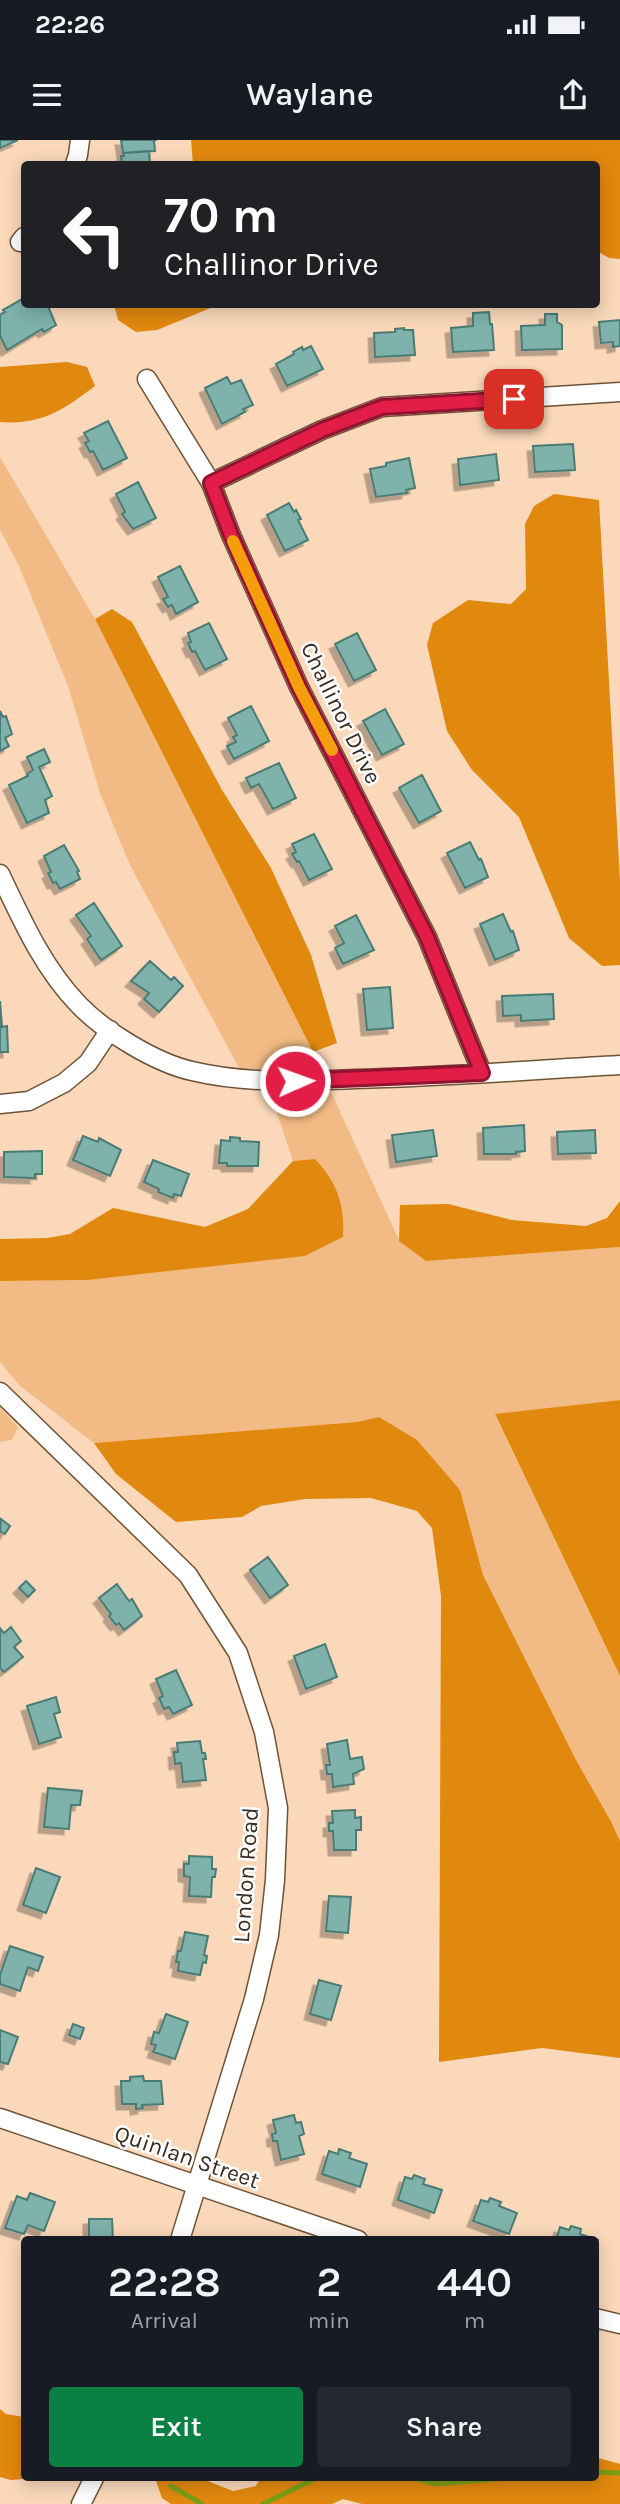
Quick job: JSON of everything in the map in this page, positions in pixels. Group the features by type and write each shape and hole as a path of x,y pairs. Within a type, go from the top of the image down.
{"street":[{"path":"76,161 79,140"},
{"name":"Challinor Drive","path":"147,379 211,483 231,535 299,687 427,937 482,1073"},
{"path":"211,483 322,430 382,407 620,392"},
{"path":"0,874 25,928 51,971 79,1006 127,1044 189,1071 239,1080 269,1082 398,1078 620,1065"},
{"path":"0,1104 29,1101 64,1083 88,1063 110,1030"},
{"name":"London Road","path":"0,1392 188,1575 238,1653 264,1732 278,1808 269,1935 254,1998 181,2236"},
{"name":"Quinlan Street","path":"0,2118 346,2236"},
{"path":"599,2319 620,2324"},
{"path":"81,2504 92,2481"}],"shaded area":[{"path":"191,140 620,140 620,259 609,258 600,253 600,161 193,161"},
{"path":"115,308 211,308 157,330 136,332 118,320"},
{"path":"67,362 87,367 95,386 51,414 28,421 0,422 0,367"},
{"path":"0,457 95,619 313,1052 312,1068 254,1074 239,1068 130,865 100,793 68,686 18,564 0,530"},
{"path":"554,494 599,500 620,881 620,965 602,966 569,938 519,817 472,770 447,731 427,645 433,623 468,600 511,604 526,589 525,524 534,506"},
{"path":"112,609 132,622 222,790 271,868 311,955 337,1043 313,1052 95,619"},
{"path":"331,1092 399,1240 426,1261 620,1247 620,1400 495,1415 620,1676 620,1841 483,1575 460,1490 379,1417 357,1422 94,1443 20,1386 0,1362 0,1281 88,1280 305,1256 343,1237 315,1159 293,1161 271,1095"},
{"path":"315,1159 329,1176 338,1195 343,1215 343,1237 305,1256 88,1280 0,1281 0,1239 47,1238 70,1234 113,1208 205,1227 248,1209 293,1161"},
{"path":"620,1201 620,1247 426,1261 399,1241 400,1205 448,1204 512,1220 586,1226 607,1218"},
{"path":"620,1400 620,1676 495,1414"},
{"path":"0,1408 18,1427 12,1440 0,1442"},
{"path":"379,1417 417,1440 460,1490 483,1575 620,1841 620,2058 542,2048 439,2062 441,1596 432,1528 417,1511 371,1498 305,1499 261,1506 242,1517 176,1522 116,1474 94,1443 357,1422"},
{"path":"0,2409 6,2414 21,2416 21,2479 0,2477"},
{"path":"599,2458 620,2464 620,2504 362,2504 343,2499 332,2504 171,2504 162,2498 156,2481 208,2481 233,2491 256,2486 258,2481 599,2481"}],"building":[{"path":"0,140 18,140 0,148"},
{"path":"121,140 154,140 155,151 123,153"},
{"path":"149,151 150,161 122,161 123,153"},
{"path":"21,300 21,308 49,308 56,325 44,332 42,329 7,350 0,336 0,315 5,312 3,310"},
{"path":"489,312 494,350 453,352 451,328 473,326 473,313"},
{"path":"545,314 557,314 557,322 562,325 562,349 522,350 521,326 545,325"},
{"path":"620,320 620,346 613,347 613,342 601,343 599,322"},
{"path":"395,329 413,330 415,355 375,357 374,333 395,332"},
{"path":"311,346 323,369 287,386 276,364 302,347 303,350"},
{"path":"227,377 231,384 241,380 253,405 222,424 205,388"},
{"path":"108,421 127,458 103,470 93,451 90,452 85,443 89,441 84,433"},
{"path":"573,444 575,470 535,472 533,446"},
{"path":"496,454 499,480 460,485 458,459"},
{"path":"409,458 415,488 406,490 407,493 376,497 370,469"},
{"path":"138,482 156,518 133,529 122,514 125,512 116,494"},
{"path":"289,503 301,519 298,520 308,540 285,551 267,515"},
{"path":"180,566 198,602 176,614 172,605 168,607 163,599 168,597 158,577"},
{"path":"209,623 227,659 205,670 195,651 192,652 188,633"},
{"path":"357,633 376,670 354,681 335,644"},
{"path":"251,706 269,741 234,759 227,746 236,742 233,737 237,735 228,718"},
{"path":"385,709 404,744 382,755 363,721"},
{"path":"0,711 3,717 6,716 12,734 5,738 9,746 0,751"},
{"path":"44,749 50,762 39,767 52,796 45,800 49,813 27,823 9,785 28,776 33,770 27,757"},
{"path":"279,763 296,798 273,809 259,784 251,788 246,778"},
{"path":"422,775 441,811 419,823 399,788"},
{"path":"314,834 332,869 309,880 292,854 296,852 292,844"},
{"path":"470,842 488,877 465,888 447,853"},
{"path":"64,845 79,871 77,872 80,879 60,889 48,873 51,872 44,856"},
{"path":"94,903 122,946 101,960 87,939 91,936 76,915"},
{"path":"503,914 511,932 513,931 519,950 495,960 480,924"},
{"path":"356,915 374,950 343,964 335,948 344,943 335,926"},
{"path":"150,961 171,980 174,977 183,986 159,1012 144,999 149,993 131,981"},
{"path":"390,987 393,1028 367,1030 363,989"},
{"path":"553,994 554,1019 521,1021 521,1015 503,1016 502,996"},
{"path":"0,1001 2,1027 7,1026 8,1052 0,1052"},
{"path":"524,1125 525,1151 516,1154 484,1154 483,1128"},
{"path":"433,1130 437,1156 396,1162 392,1135"},
{"path":"595,1130 596,1153 558,1154 557,1132"},
{"path":"83,1136 98,1142 99,1138 121,1150 110,1176 73,1160"},
{"path":"230,1137 240,1138 240,1141 259,1142 258,1166 227,1166 227,1163 219,1163 221,1140 230,1141"},
{"path":"42,1151 42,1174 35,1174 35,1178 4,1177 4,1152"},
{"path":"153,1160 189,1174 181,1196 174,1194 173,1198 144,1182"},
{"path":"1,1519 10,1526 5,1534 0,1531"},
{"path":"268,1557 288,1585 270,1598 250,1570"},
{"path":"26,1581 35,1590 28,1597 19,1588"},
{"path":"117,1584 129,1601 132,1599 142,1616 124,1630 119,1623 116,1625 99,1598"},
{"path":"11,1627 21,1641 14,1647 23,1657 4,1672 0,1668 0,1628 4,1633"},
{"path":"325,1644 337,1677 306,1689 294,1656"},
{"path":"176,1670 192,1705 173,1714 169,1707 164,1709 159,1698 163,1696 156,1679"},
{"path":"56,1697 60,1712 54,1714 61,1737 39,1744 27,1706"},
{"path":"347,1740 350,1759 362,1757 364,1769 353,1774 354,1784 333,1787 332,1774 327,1774 326,1765 330,1765 327,1744"},
{"path":"200,1741 206,1759 203,1759 206,1780 183,1782 181,1763 175,1764 174,1752 178,1752 177,1743"},
{"path":"48,1788 82,1791 80,1805 71,1805 69,1829 44,1827"},
{"path":"355,1810 355,1818 361,1817 361,1830 356,1830 356,1850 334,1850 333,1831 329,1831 329,1823 333,1823 332,1811"},
{"path":"189,1856 212,1857 212,1869 216,1869 215,1877 212,1877 211,1897 189,1896 190,1877 184,1876 184,1864 189,1864"},
{"path":"36,1868 60,1877 46,1913 23,1905"},
{"path":"329,1896 351,1897 348,1933 326,1931"},
{"path":"185,1932 208,1936 204,1955 207,1956 206,1963 203,1962 200,1975 178,1971 179,1962 176,1962"},
{"path":"10,1946 43,1957 38,1971 28,1967 20,1991 0,1984 0,1975"},
{"path":"319,1980 341,1986 331,2020 310,2014"},
{"path":"166,2014 188,2022 175,2059 153,2052 156,2045 151,2044 154,2032 159,2033"},
{"path":"73,2024 84,2028 80,2039 69,2035"},
{"path":"0,2030 18,2037 8,2064 0,2062"},
{"path":"143,2076 144,2081 161,2081 163,2104 142,2105 143,2108 136,2109 136,2104 122,2104 121,2081"},
{"path":"294,2115 296,2123 301,2122 304,2134 299,2136 304,2154 281,2160 277,2141 273,2141 272,2134 276,2133 273,2120"},
{"path":"339,2149 351,2153 349,2158 367,2164 360,2187 322,2174 329,2151 338,2154"},
{"path":"414,2175 425,2179 423,2184 442,2190 434,2213 398,2200 405,2177 412,2179"},
{"path":"30,2193 55,2202 44,2231 28,2225 24,2234 5,2228 17,2196 27,2200"},
{"path":"490,2198 501,2202 499,2206 517,2213 509,2234 473,2221 481,2200 488,2202"},
{"path":"89,2219 112,2219 113,2236 89,2236"},
{"path":"571,2226 581,2229 580,2234 586,2236 557,2236 560,2227 569,2230"}],"waterway":[{"path":"599,2472 620,2473"},
{"path":"263,2504 310,2481"},
{"path":"425,2481 436,2484 473,2481"},
{"path":"171,2486 202,2504"}],"slow traffic":[{"path":"233,541 299,687 332,750"}],"route":[{"path":"295,1081 482,1073 427,937 299,687 231,535 211,483 322,430 382,407 514,399"}]}
